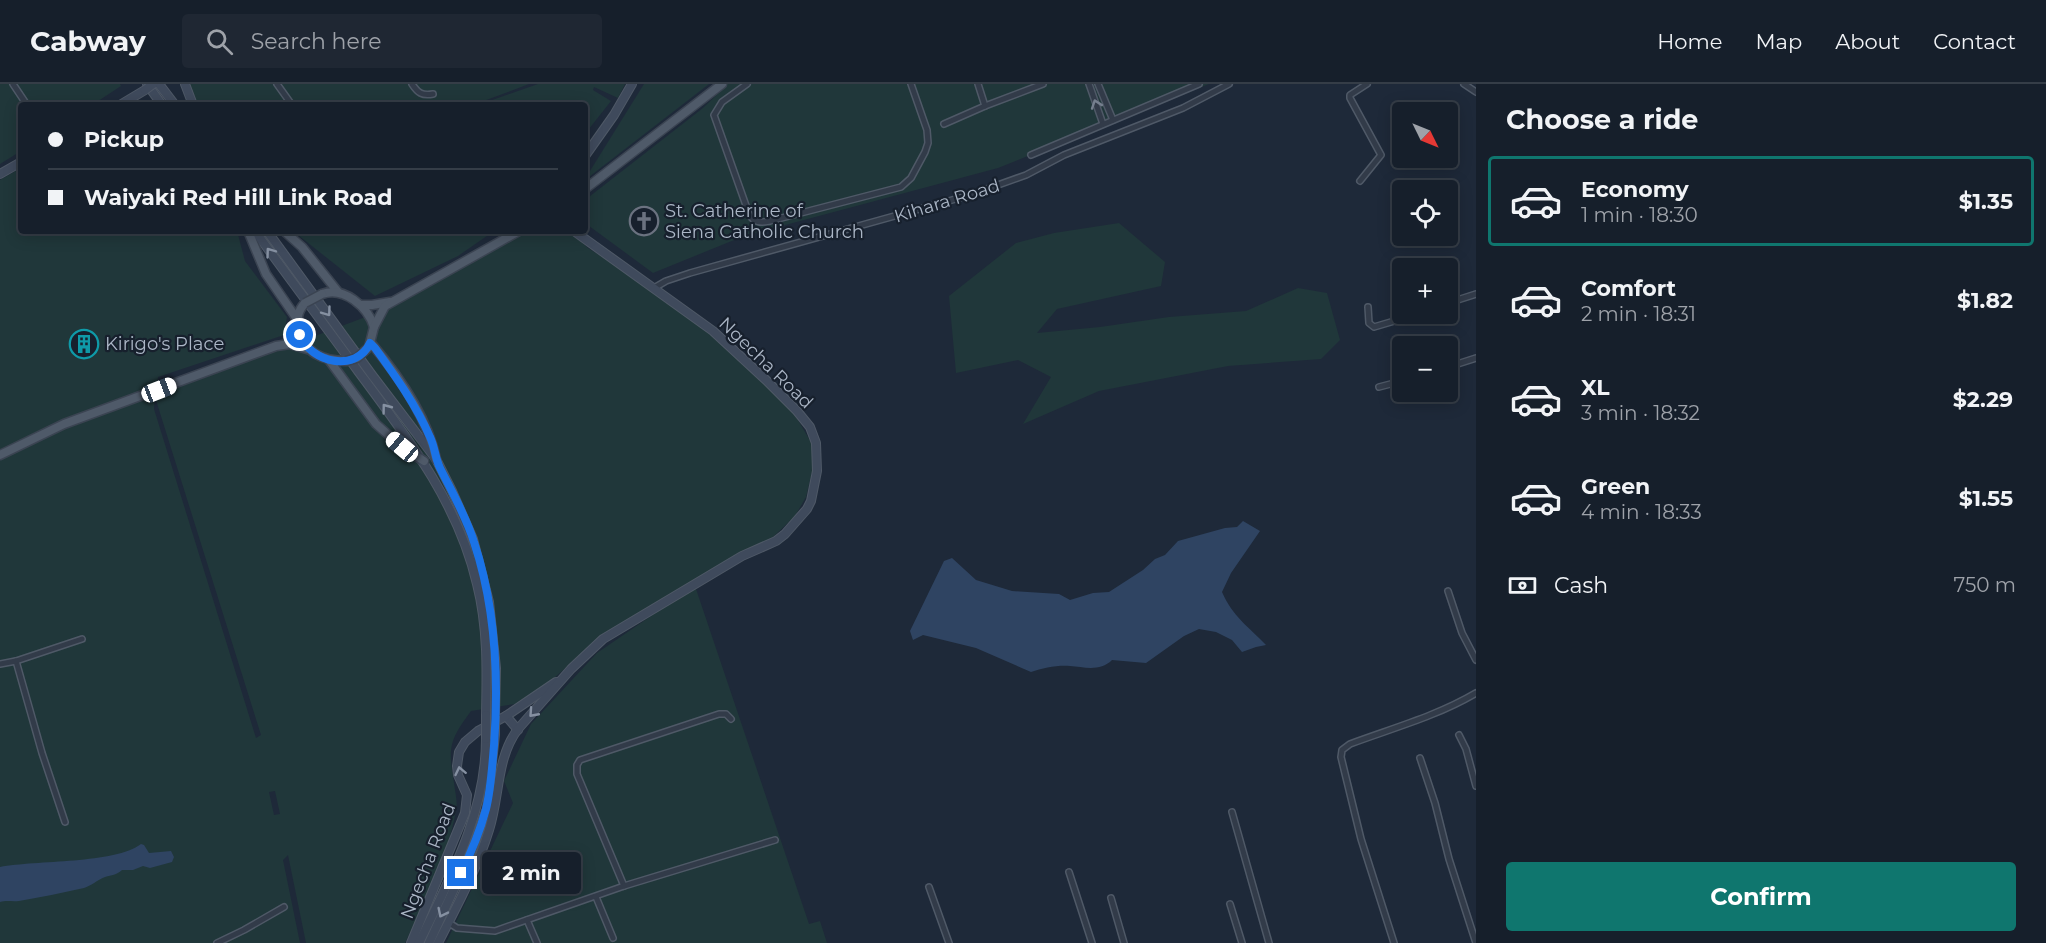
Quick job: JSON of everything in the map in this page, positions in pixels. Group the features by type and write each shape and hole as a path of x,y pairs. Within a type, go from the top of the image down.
{"main road":[{"path":"124,102 153,84"},
{"path":"159,84 173,102"},
{"path":"185,84 192,102"},
{"path":"588,152 632,84"},
{"path":"588,187 722,84"},
{"path":"146,87 159,102"},
{"path":"0,174 18,164"},
{"path":"249,234 266,274 298,323"},
{"path":"257,234 424,461 451,511 473,566 478,585 486,642 486,739 483,783 473,822 419,943"},
{"path":"269,234 436,459"},
{"path":"287,234 302,247 338,292 361,305 369,315 374,327"},
{"path":"281,344 298,345 329,360 346,361 357,358 369,346 381,312 390,302 514,234"},
{"name":"Ngecha Road","path":"438,943 476,866 494,813 505,754 518,730 571,669 616,631 742,556 776,541 785,534 807,509 814,485 817,464 816,443 810,427 797,411 726,343 578,234"},
{"path":"308,349 302,339 298,312 305,303 322,294 338,292"},
{"path":"361,305 390,302"},
{"path":"0,454 64,424 281,344 288,339 298,323"},
{"path":"369,346 408,394 430,437 436,459 473,539 487,588 496,668 495,735 489,794 472,850 429,943"},
{"path":"329,360 376,424 402,447 424,461"},
{"name":"Ngecha Road","path":"411,943 465,813 467,795 458,775 459,753 471,736 539,694 571,669"},
{"path":"506,716 518,730"}],"street":[{"path":"13,84 25,102"},
{"path":"277,84 290,102"},
{"path":"412,84 420,94 433,94"},
{"path":"747,84 722,102 714,115 749,214 753,220 759,222 901,187 906,183 925,152 928,140 927,130 911,84"},
{"path":"978,84 985,106"},
{"path":"944,124 1043,84"},
{"path":"1089,84 1103,124"},
{"path":"1098,84 1113,120"},
{"path":"1031,155 1199,84"},
{"name":"Kihara Road","path":"654,288 666,281 690,273 970,195 1026,175 1064,155 1183,108 1229,84"},
{"path":"1360,181 1381,154 1350,96 1367,84"},
{"path":"1467,85 1476,92"},
{"path":"1458,300 1476,294"},
{"path":"1368,307 1369,322 1374,327 1392,322"},
{"path":"1458,364 1476,358"},
{"path":"1379,387 1392,384"},
{"path":"1448,591 1462,633 1476,660"},
{"path":"0,664 82,639"},
{"path":"16,661 42,753 65,822"},
{"path":"1394,943 1361,839 1341,757 1342,750 1350,744 1434,714 1476,693"},
{"path":"624,886 577,774 577,765 580,760 719,714 726,714 731,719"},
{"path":"1459,735 1466,749 1476,786"},
{"path":"1419,758 1435,803 1449,859 1476,943"},
{"path":"1232,812 1269,943"},
{"path":"449,923 457,928 489,931 624,886 775,840"},
{"path":"1069,872 1092,943"},
{"path":"929,887 949,943"},
{"path":"596,897 613,938"},
{"path":"1111,897 1124,943"},
{"path":"1230,904 1242,943"},
{"path":"217,943 284,907"},
{"path":"526,920 537,943"}],"green space":[{"path":"0,84 120,84 121,86 97,102 18,102 18,153 0,164"},
{"path":"181,84 529,84 481,102 194,102"},
{"path":"538,84 625,84 618,98 594,87 593,90 611,101 588,130 588,102 487,102"},
{"path":"644,84 709,84 588,178"},
{"path":"728,84 1209,84 998,168 744,236 653,273 588,225 588,198 703,108"},
{"path":"18,170 18,234 238,234 245,261 287,317 284,335 158,377 156,396 392,307 523,234 572,234 588,248 633,276 727,343 795,415 812,444 813,468 806,497 795,516 772,538 603,636 547,684 515,704 471,711 454,737 452,745 451,761 457,804 452,828 435,879 405,943 306,943 288,855 283,860 300,943 0,943 0,180","holes":["155,397 261,735 256,738 154,409","275,791 280,814 274,815 269,792"]},
{"path":"1119,223 1165,262 1161,286 1057,309 1037,333 1169,317 1246,311 1298,288 1327,293 1340,340 1321,359 1228,366 1099,391 1023,424 1051,377 1018,360 956,373 949,296 1016,243 1054,233"},
{"path":"297,234 490,234 458,256 375,296"},
{"path":"695,586 809,924 820,921 827,943 446,943 513,803 504,781 531,724 597,653"}],"water":[{"path":"1243,521 1260,531 1231,573 1222,592 1236,615 1266,645 1242,652 1232,640 1216,632 1199,629 1184,636 1146,663 1112,660 1097,667 1060,666 1031,672 976,648 923,635 913,640 910,631 944,561 952,558 976,580 1012,591 1059,594 1070,600 1093,593 1109,592 1143,570 1155,559 1165,555 1178,541 1237,527"},
{"path":"141,844 149,853 171,851 174,857 172,862 150,868 143,866 133,870 122,870 84,888 19,901 0,902 0,867 113,855"}],"place":[{"name":"St. Catherine of Siena Catholic Church","path":"644,221"},
{"name":"Kirigo's Place","path":"84,344"}],"route":[{"path":"300,335 308,349 327,360 348,361 357,358 370,343 375,348 408,394 421,418 439,466 473,539 487,588 492,627 496,668 495,735 486,808 472,850 461,873"}]}
